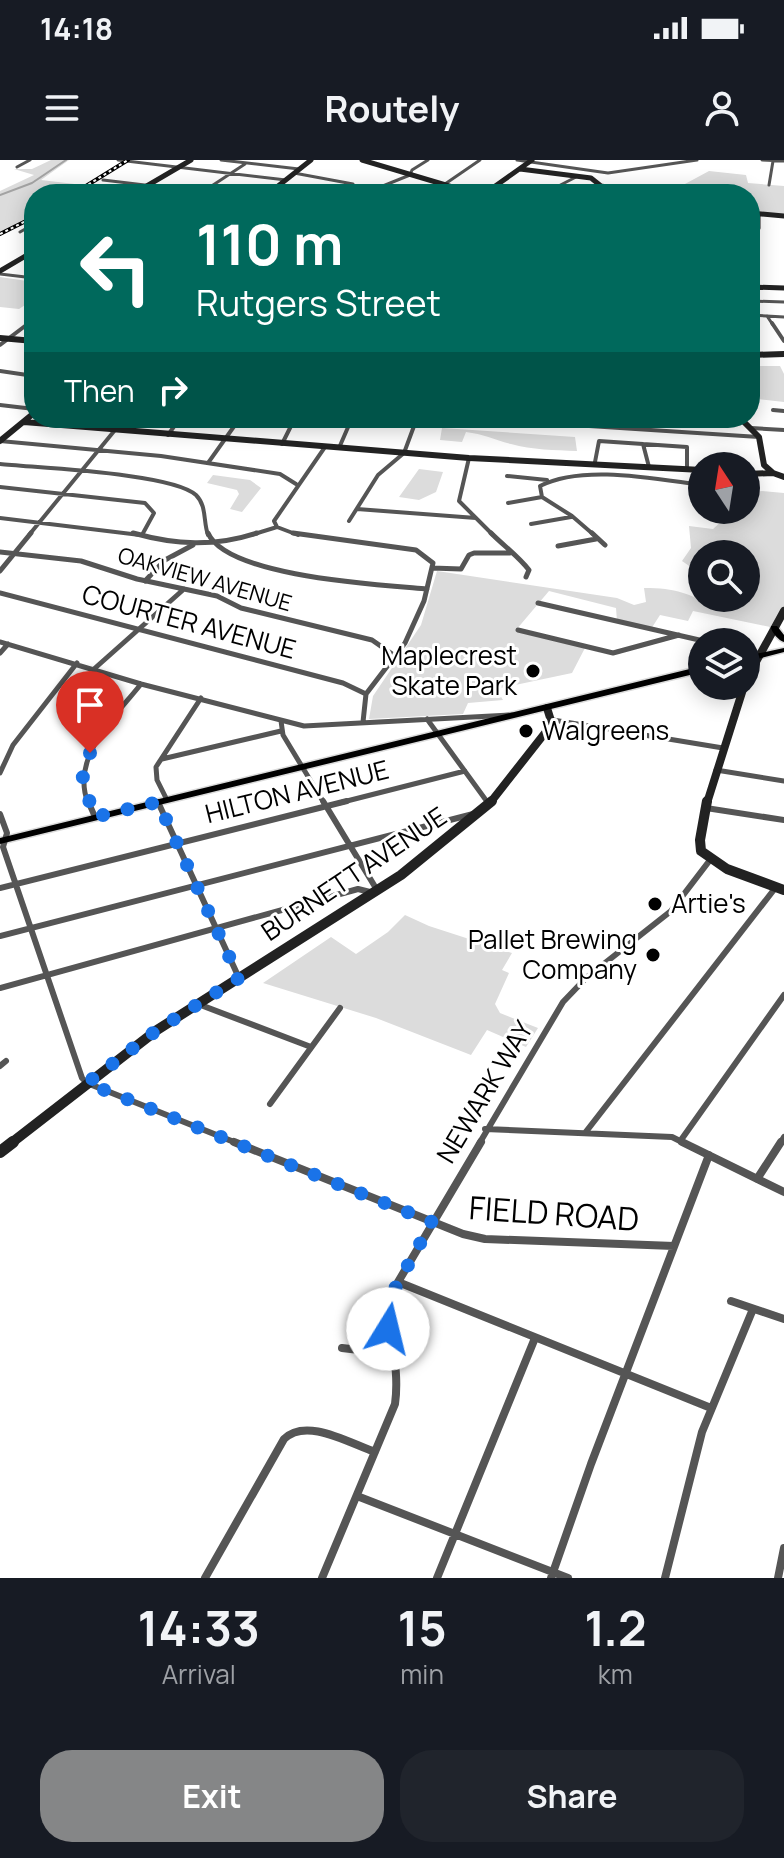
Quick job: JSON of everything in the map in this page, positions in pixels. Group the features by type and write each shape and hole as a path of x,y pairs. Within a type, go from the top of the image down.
{"main road":[{"path":"774,628 784,640"},
{"path":"760,656 784,650"},
{"path":"3,840 688,673"}],"street":[{"path":"17,167 30,160"},
{"path":"118,160 286,180"},
{"path":"150,184 191,160"},
{"path":"221,160 297,171 353,184"},
{"path":"215,184 251,160"},
{"path":"281,184 311,160"},
{"path":"365,160 445,184 480,160"},
{"path":"386,184 410,174 428,160"},
{"path":"517,160 614,173 697,160"},
{"path":"762,160 784,161"},
{"path":"498,184 531,161"},
{"path":"769,185 773,161"},
{"path":"520,169 591,178 598,184"},
{"path":"562,184 576,177"},
{"path":"103,180 139,184"},
{"path":"760,214 784,216"},
{"path":"20,232 24,230"},
{"path":"0,273 22,258"},
{"path":"0,273 24,277"},
{"path":"760,287 784,288"},
{"path":"760,302 784,302"},
{"path":"760,316 784,317"},
{"path":"767,316 784,341"},
{"path":"0,345 24,327"},
{"path":"0,338 24,340"},
{"path":"760,355 784,354"},
{"path":"0,371 24,375"},
{"path":"0,405 24,409"},
{"path":"773,410 784,411"},
{"path":"0,441 24,422"},
{"path":"94,428 469,458 687,469 687,447 599,441 595,462"},
{"path":"168,435 173,428"},
{"path":"208,463 234,428"},
{"path":"282,444 290,428"},
{"path":"339,448 348,428"},
{"path":"349,521 378,475 404,453 413,428"},
{"path":"629,428 759,437"},
{"path":"751,428 784,430"},
{"path":"751,428 759,437 764,465 784,477"},
{"path":"0,571 115,430"},
{"path":"0,441 208,463 280,474 296,484"},
{"path":"643,444 649,467 648,478"},
{"path":"277,527 275,517 325,447"},
{"path":"469,458 459,501 510,553"},
{"path":"0,464 158,479 190,489 204,503 205,527 213,544 232,557 259,567 427,589"},
{"path":"760,470 764,465"},
{"path":"760,474 773,473"},
{"path":"507,476 547,480 568,475 648,478 688,483"},
{"path":"542,497 540,486 547,480"},
{"path":"0,487 149,505 154,513 142,535"},
{"path":"508,503 542,497 572,516 605,545"},
{"path":"357,509 476,518"},
{"path":"531,524 572,516"},
{"path":"0,518 142,535 193,545 213,544 277,527 300,536 416,550 429,557 432,568 419,614 395,656 366,694 363,722"},
{"path":"558,546 596,539"},
{"path":"145,581 165,560 193,545"},
{"name":"OAKVIEW AVENUE","path":"0,552 81,561 145,581 217,596 241,608 372,640 395,656"},
{"path":"432,568 461,569 469,555 474,553 510,553 518,556 529,570 526,577"},
{"path":"94,669 184,589"},
{"name":"COURTER AVENUE","path":"0,593 343,683 366,694"},
{"path":"538,603 688,637"},
{"path":"760,652 784,611"},
{"path":"518,630 613,653 679,635"},
{"path":"0,642 141,684 304,726 514,715"},
{"path":"0,653 8,644"},
{"path":"0,773 13,745 77,663"},
{"path":"95,817 83,788 84,766 141,684"},
{"path":"201,698 156,772 176,843 239,978"},
{"path":"585,1133 780,888 710,860 701,852 698,841 716,770 739,700"},
{"path":"547,708 553,720 723,748"},
{"path":"427,719 489,804"},
{"name":"BURNETT AVENUE","path":"0,1152 157,1030 375,892 480,812 553,720"},
{"path":"281,721 281,731 351,844 375,892"},
{"path":"162,759 281,731"},
{"path":"716,770 784,781"},
{"name":"HILTON AVENUE","path":"0,888 465,771"},
{"path":"706,808 784,820"},
{"path":"0,936 480,812"},
{"path":"0,814 7,833 3,847 82,1078 87,1083"},
{"name":"NEWARK WAY","path":"393,1354 388,1329 390,1300 398,1282 485,1129 565,998 671,911 710,860"},
{"path":"0,988 358,889 375,892"},
{"path":"681,1140 784,995"},
{"path":"198,1004 311,1047"},
{"path":"270,1104 340,1008"},
{"name":"FIELD ROAD","path":"87,1083 432,1222 485,1239 674,1246"},
{"path":"485,1129 661,1135 681,1140 784,1192"},
{"path":"757,1179 784,1137"},
{"path":"552,1575 709,1155"},
{"path":"398,1282 711,1408"},
{"path":"731,1301 784,1319"},
{"path":"665,1578 695,1456 711,1408 753,1309"},
{"path":"437,1578 535,1338"},
{"path":"322,1578 398,1391 393,1354 342,1348"},
{"path":"205,1578 284,1439 292,1431 310,1429 375,1452"},
{"path":"357,1496 552,1575 568,1578"},
{"path":"778,1578 784,1549"}],"shaded area":[{"path":"51,160 69,160 41,180 75,184 24,184 24,220 0,233 0,191 34,175 14,169 32,169"},
{"path":"709,171 746,175 748,183 760,184 685,184"},
{"path":"760,184 784,186 784,214 760,213"},
{"path":"0,277 24,281 24,306 19,309 0,307"},
{"path":"760,366 780,366 784,374 784,402 760,399"},
{"path":"442,428 575,437 577,451 527,447 466,432 462,442 440,440"},
{"path":"419,469 443,472 436,492 419,500 399,497"},
{"path":"213,475 250,480 261,488 242,512 230,509 239,494 237,490 207,483"},
{"path":"760,491 784,493 784,611 775,628 698,612 760,612 760,540 690,540 689,526 713,529 719,524 760,524"},
{"path":"437,571 617,598 634,605 646,602 644,588 674,590 688,595 688,612 692,612 688,621 660,615 651,629 617,621 616,608 549,591 516,630 586,646 572,673 496,689 503,700 468,703 463,714 369,719 373,696 421,625"},
{"path":"405,915 512,953 502,970 509,973 495,1004 500,1013 538,1028 526,1047 487,1030 471,1055 376,1018 263,983 331,937 356,954 388,932"}],"waterway":[{"path":"29,184 66,160"},
{"path":"0,195 24,186"}],"railway":[{"path":"89,184 128,160"},
{"path":"0,234 24,222"}],"place":[{"name":"Maplecrest Skate Park","path":"533,671"},
{"name":"Walgreens","path":"526,731"},
{"name":"Artie's","path":"655,904"},
{"name":"Pallet Brewing Company","path":"653,955"}],"route":[{"path":"90,753 82,780 95,817 158,802 239,978 157,1030 87,1083 432,1222 392,1294 388,1329"}]}
